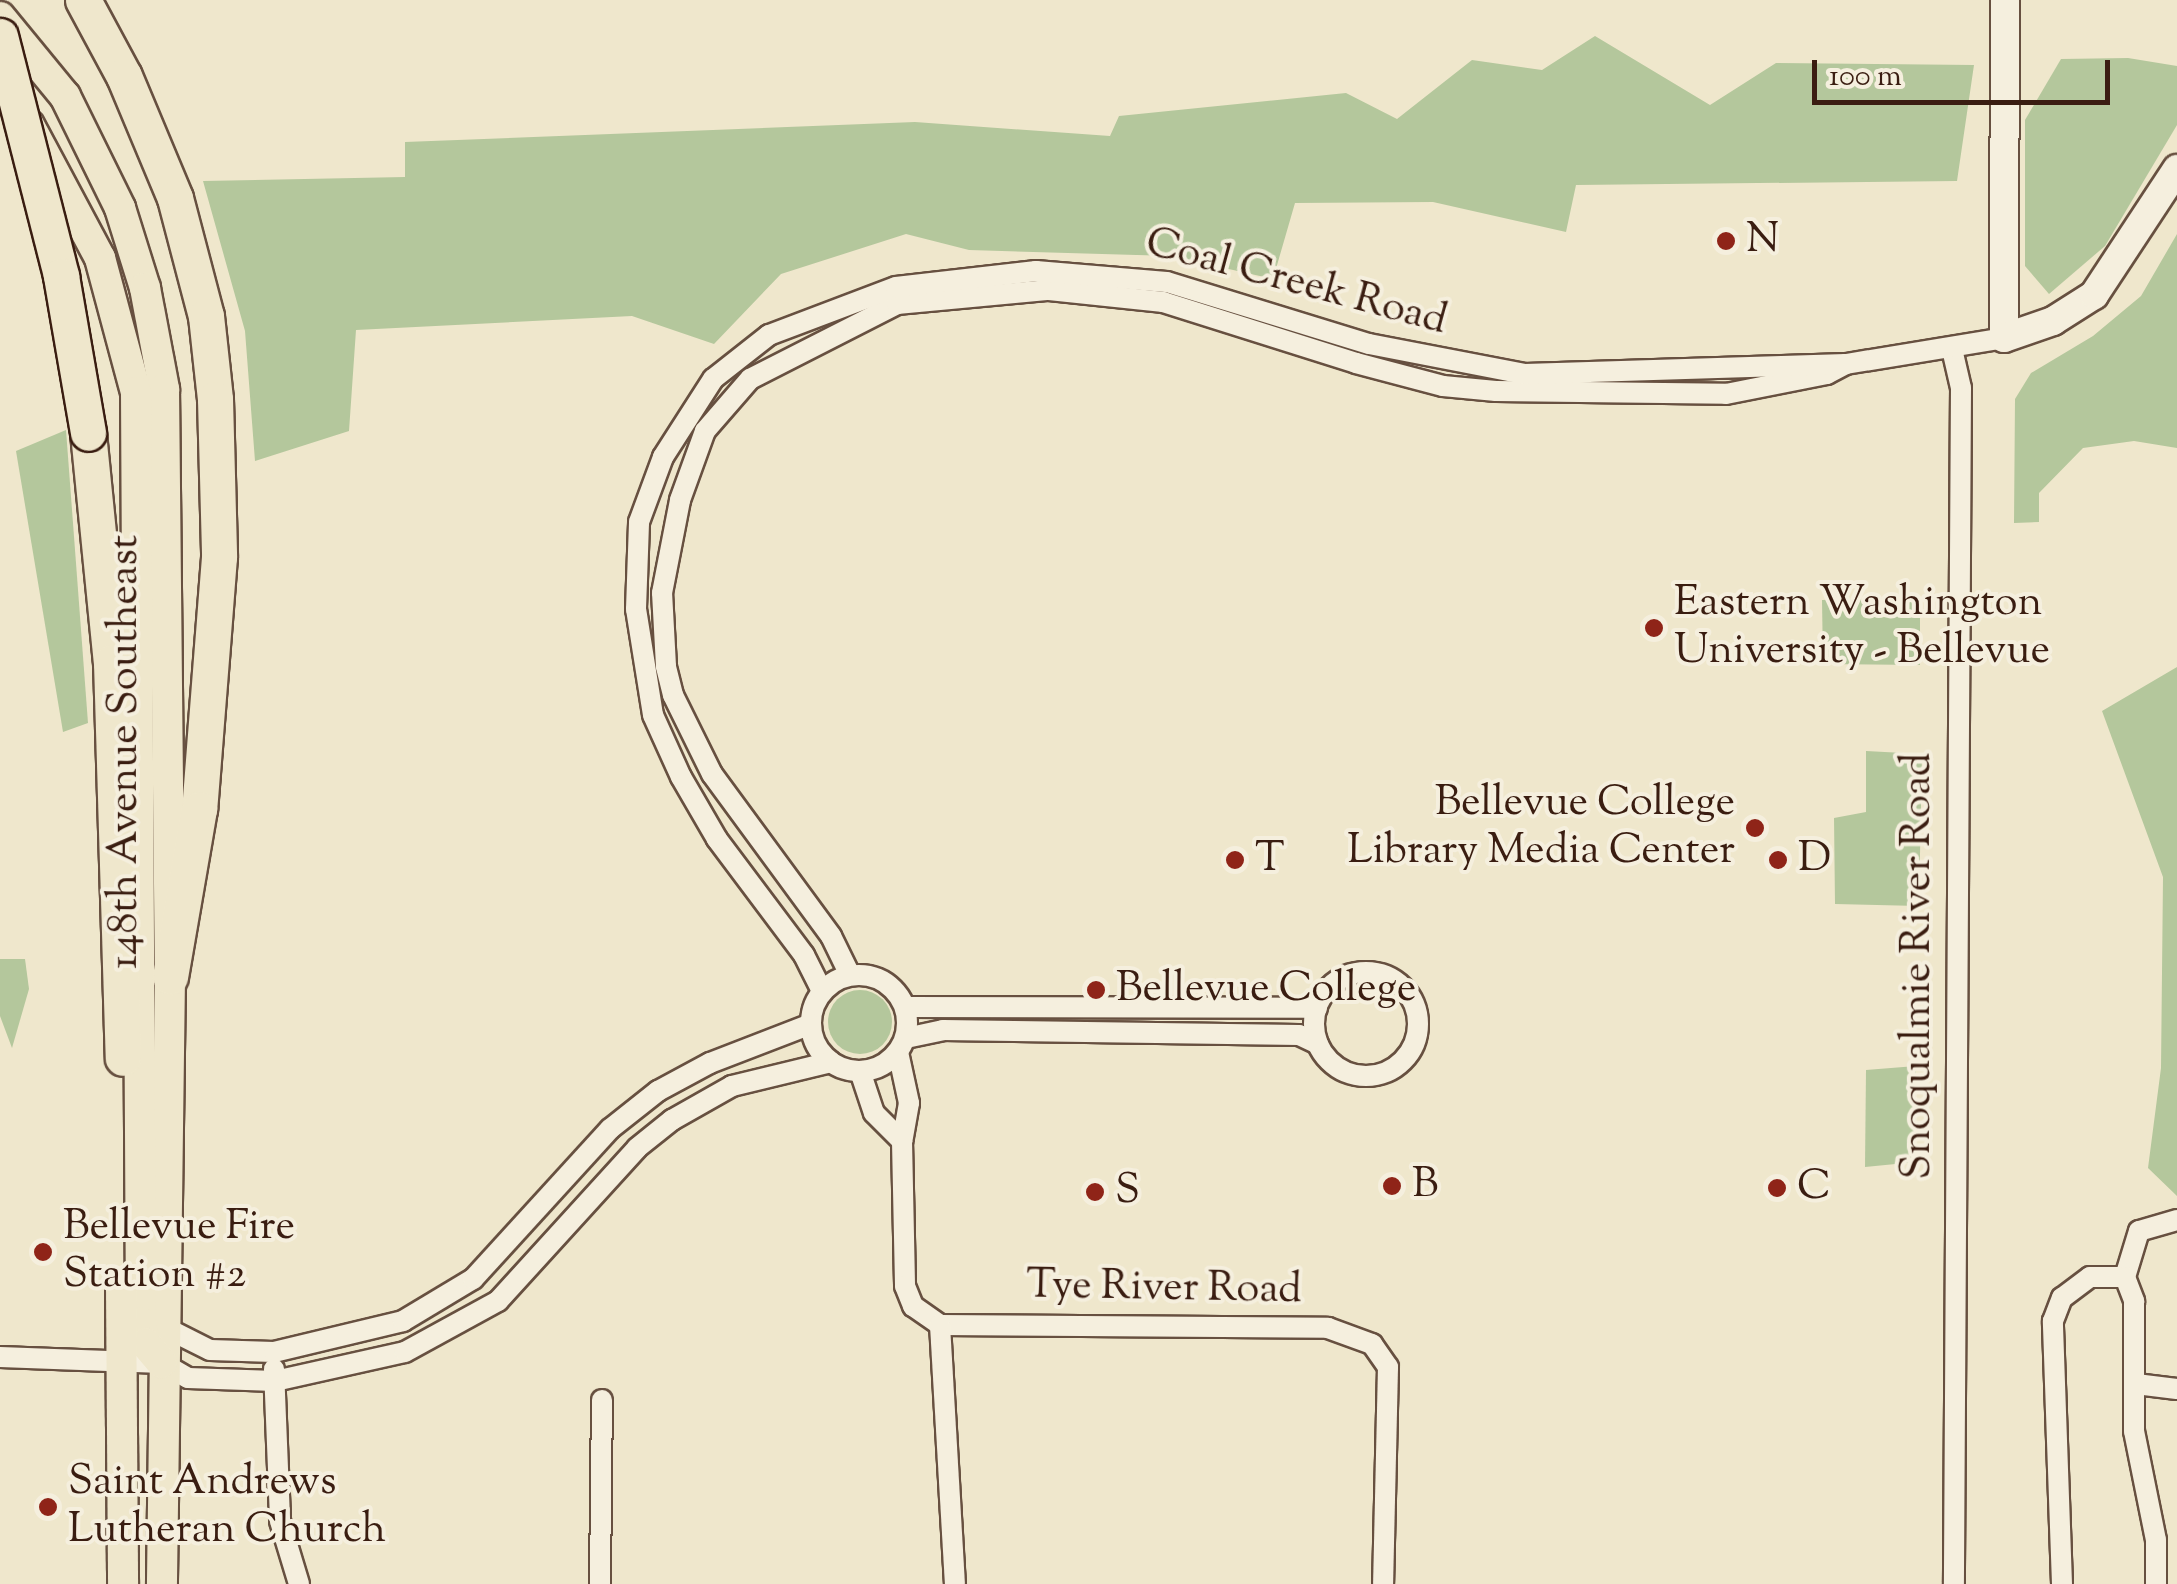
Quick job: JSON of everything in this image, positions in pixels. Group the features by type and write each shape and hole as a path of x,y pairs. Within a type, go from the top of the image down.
{"highway":[{"path":"83,0 152,138 193,260 215,399 219,556 199,809 170,977"},
{"path":"0,36 61,276 88,433 112,662 123,1058"}],"main road":[{"name":"148th Avenue Southeast","path":"0,18 43,64 94,152 134,247 164,389 170,977 162,1584"},
{"name":"148th Avenue Southeast","path":"0,87 48,156 100,258 136,392 141,500 141,1322 146,1343 162,1363"},
{"name":"148th Avenue Southeast","path":"123,1584 123,1058 138,958"}],"street":[{"path":"2005,0 2004,338 2053,321 2094,295 2177,169"},
{"name":"Coal Creek Road","path":"822,991 804,955 717,840 681,777 653,715 636,609 639,522 663,456 713,380 769,335 896,287 1002,272 1074,272 1167,282 1369,344 1498,371 1846,364 2004,338"},
{"name":"Coal Creek Road","path":"850,975 831,936 712,774 673,694 666,666 662,592 680,500 705,432 750,380 897,304 1048,290 1163,302 1356,363 1478,390 1726,394 1826,374 1846,364"},
{"name":"Snoqualmie River Road","path":"1952,349 1961,388 1954,1584"},
{"path":"0,1357 162,1363 188,1378 275,1381 362,1366 463,1324 529,1272 614,1172 672,1120 732,1086 831,1062 860,1071 902,1045 943,1030 1299,1035 1318,1044 1335,1066 1371,1076 1404,1059 1418,1024 1410,995 1372,972 1342,978 1316,1008 1318,1044"},
{"path":"831,1062 811,1024 822,991 850,975 884,981 906,1007 902,1045 909,1103 902,1141 904,1286 913,1306 940,1324 955,1584"},
{"path":"906,1007 1316,1008"},
{"path":"164,1327 210,1350 274,1352 365,1335 440,1302 502,1253 610,1129 658,1091 710,1063 811,1024"},
{"path":"860,1071 874,1114 902,1141"},
{"path":"2156,1584 2156,1540 2134,1431 2134,1301 2124,1277 2139,1231 2177,1220"},
{"path":"2062,1584 2054,1321 2062,1298 2090,1277 2124,1277"},
{"name":"Tye River Road","path":"940,1324 1328,1328 1372,1344 1384,1355 1389,1382 1384,1584"},
{"path":"274,1352 280,1520 299,1584"},
{"path":"2136,1384 2177,1389"},
{"path":"600,1584 602,1400"}],"green space":[{"path":"1595,36 1710,105 1776,63 1974,65 1957,181 1576,185 1566,232 1433,202 1295,203 1273,279 1171,256 969,250 906,234 781,274 714,344 632,316 356,330 349,431 255,461 245,331 203,181 405,177 405,142 915,122 1110,136 1119,116 1346,93 1397,119 1472,60 1542,70"},
{"path":"2128,58 2177,66 2177,125 2105,246 2049,294 2025,266 2025,120 2061,59"},
{"path":"2177,234 2177,448 2134,441 2083,448 2039,493 2039,522 2014,523 2015,399 2031,373 2093,336 2141,296"},
{"path":"66,430 88,723 63,732 16,451"},
{"path":"1920,597 1920,665 1823,664 1822,600"},
{"path":"2177,667 2177,1196 2148,1168 2161,1068 2163,877 2102,711"},
{"path":"1866,751 1922,754 1919,906 1835,904 1834,818 1866,812"},
{"path":"0,959 25,959 29,989 12,1048 0,1016"},
{"path":"860,990 883,999 892,1022 883,1045 860,1054 837,1045 828,1022 837,999"},
{"path":"1916,1066 1916,1162 1865,1167 1866,1070"}],"place":[{"name":"N","path":"1726,241"},
{"name":"Eastern Washington University - Bellevue","path":"1654,628"},
{"name":"Bellevue College Library Media Center","path":"1755,828"},
{"name":"T","path":"1235,860"},
{"name":"D","path":"1778,860"},
{"name":"Bellevue College","path":"1096,990"},
{"name":"B","path":"1392,1186"},
{"name":"C","path":"1777,1188"},
{"name":"S","path":"1095,1192"},
{"name":"Bellevue Fire Station #2","path":"43,1252"},
{"name":"Saint Andrews Lutheran Church","path":"48,1507"}]}
